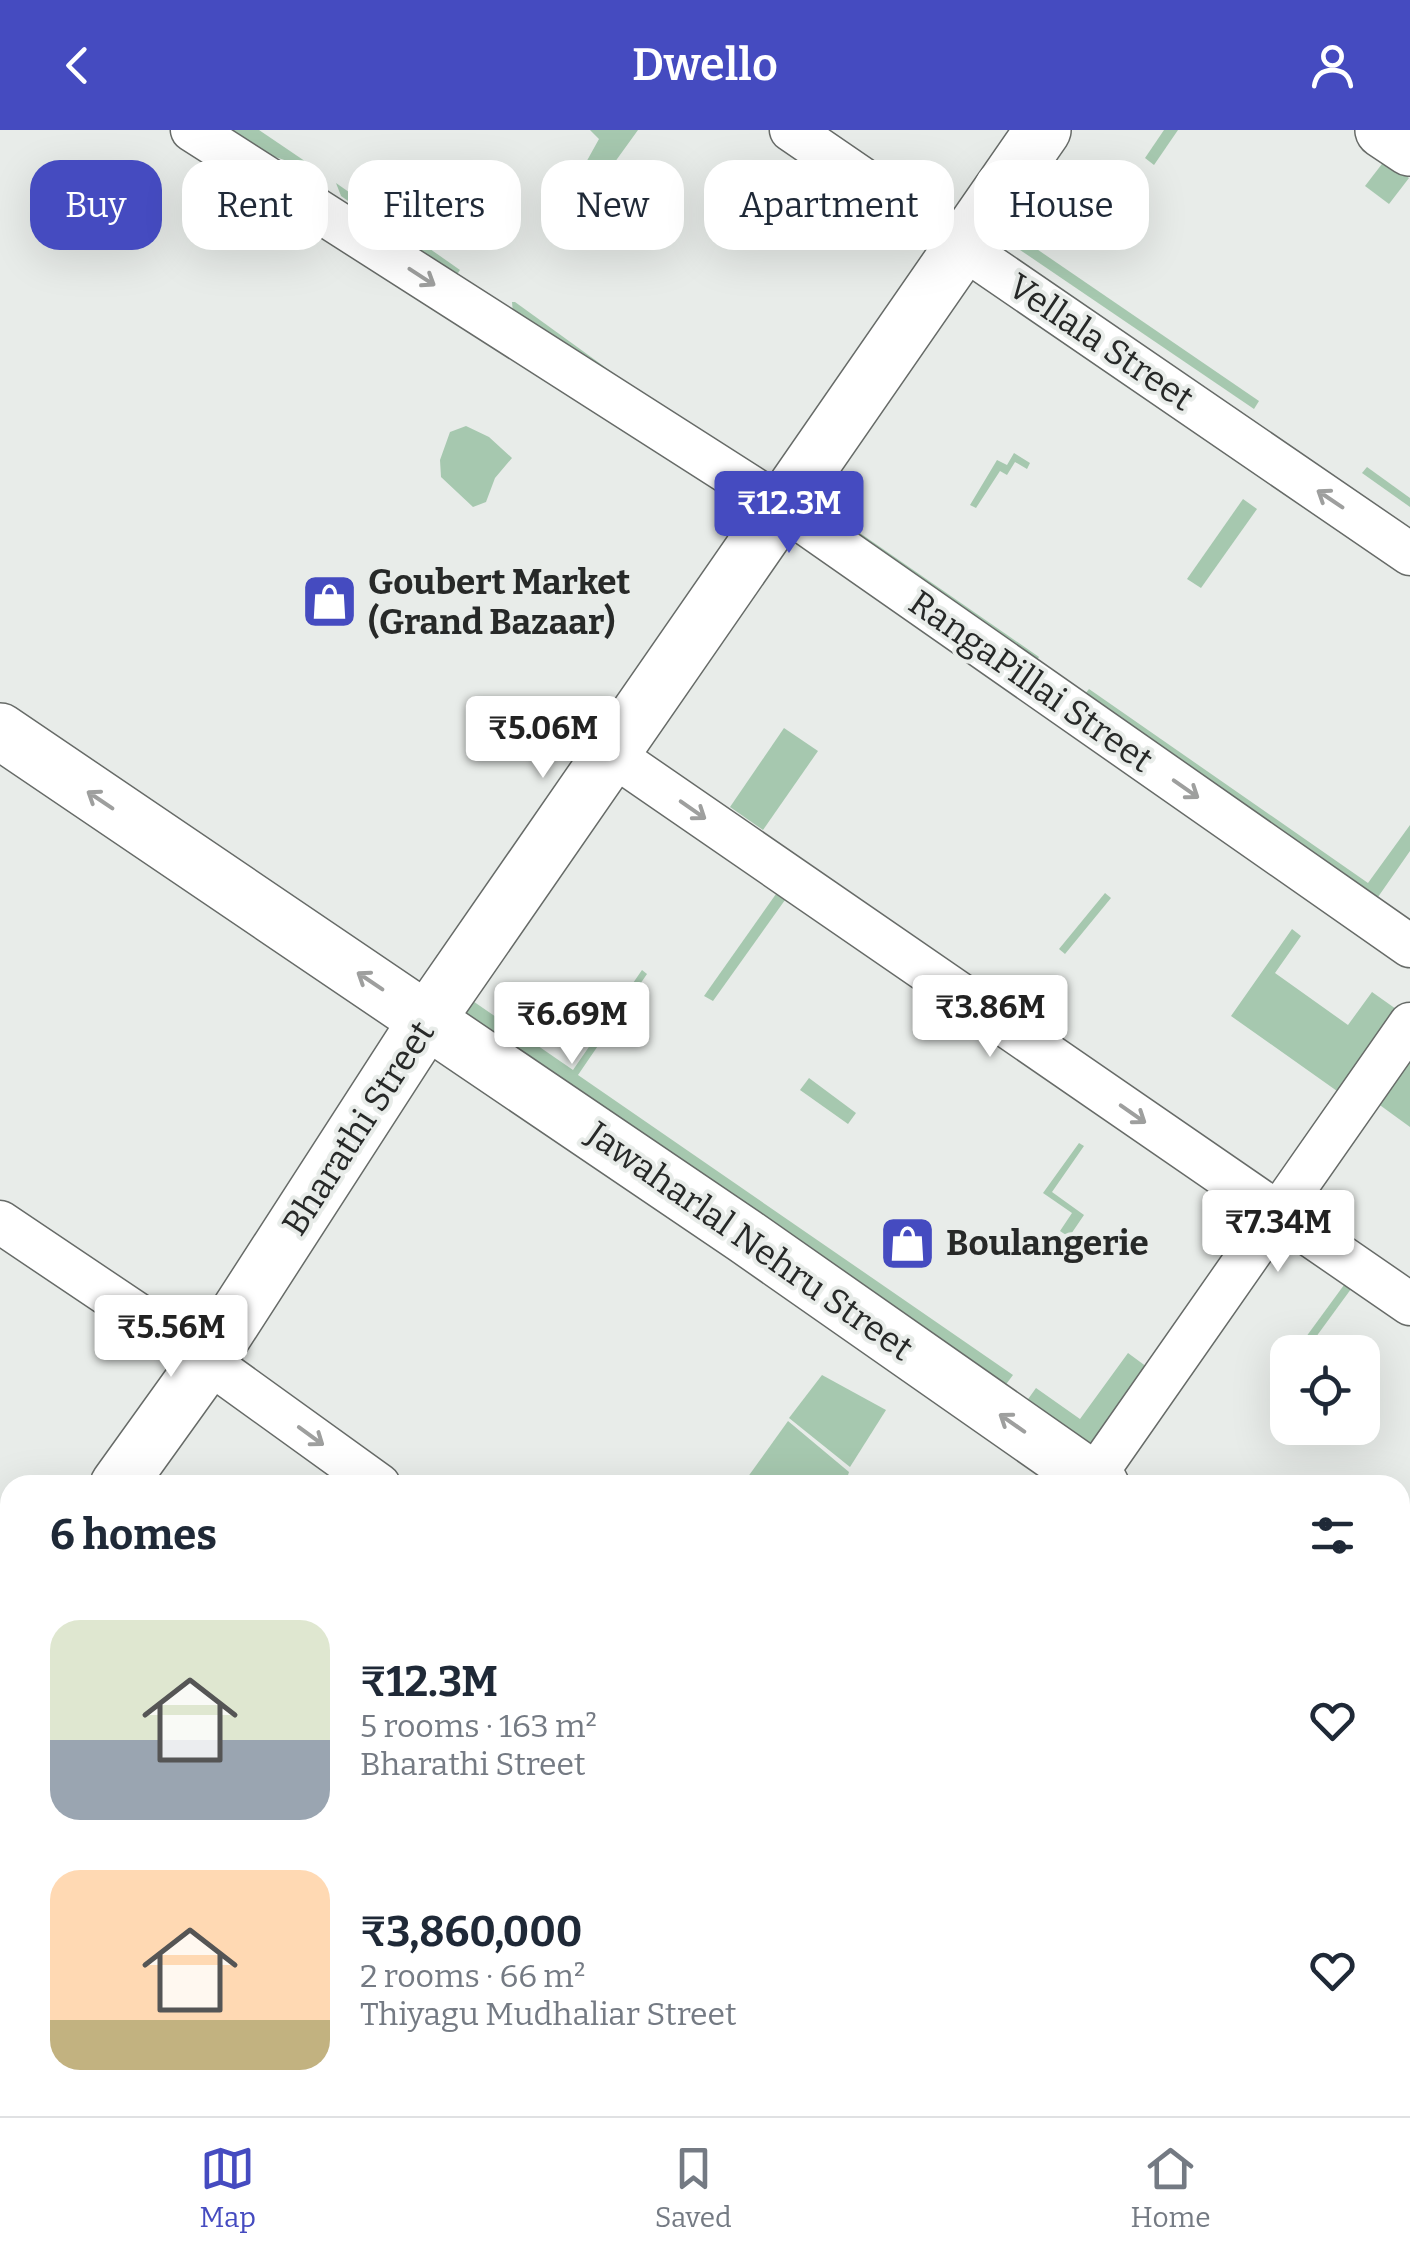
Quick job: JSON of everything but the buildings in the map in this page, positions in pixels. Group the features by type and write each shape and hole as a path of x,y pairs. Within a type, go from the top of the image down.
{"street":[{"name":"RangaPillai Street","path":"192,130 782,507 1410,946"},
{"name":"Vellala Street","path":"792,130 1410,554"},
{"name":"Bharathi Street","path":"125,1475 208,1361 427,1020 1043,130"},
{"path":"1384,130 1410,148"},
{"name":"Jawaharlal Nehru Street","path":"0,731 745,1236 1083,1475"},
{"path":"612,755 1410,1304"},
{"path":"1099,1475 1410,1024"},
{"path":"0,1222 208,1361 365,1475"}],"green space":[{"path":"230,130 259,130 303,160 284,160 266,154"},
{"path":"590,130 638,130 616,160 587,160 599,139"},
{"path":"1164,130 1178,130 1154,165 1145,158"},
{"path":"1385,160 1409,178 1389,204 1365,186"},
{"path":"336,183 348,191 348,201 341,196"},
{"path":"419,250 431,250 460,270 456,276"},
{"path":"1020,250 1038,250 1259,401 1254,409"},
{"path":"515,302 685,425 513,313"},
{"path":"466,426 489,437 512,458 495,478 486,502 473,507 441,477 440,460 450,432"},
{"path":"1014,453 1030,463 1027,469 1015,462 1007,475 1000,471 976,508 970,505 997,460 1007,465"},
{"path":"1367,467 1410,498 1410,507 1362,473"},
{"path":"1243,499 1257,509 1201,588 1187,579"},
{"path":"857,531 1039,657 1036,662 853,537"},
{"path":"1089,689 1368,883 1410,825 1410,851 1378,897 1085,694"},
{"path":"784,728 818,751 763,830 730,807"},
{"path":"1105,893 1111,898 1065,954 1059,949"},
{"path":"776,894 785,900 713,1001 704,996"},
{"path":"1292,929 1301,936 1275,973 1348,1025 1372,992 1396,1009 1337,1091 1231,1016"},
{"path":"642,970 647,974 578,1075 1013,1375 1001,1391 456,1013 467,997 573,1070"},
{"path":"1410,1058 1410,1127 1377,1103"},
{"path":"809,1078 856,1113 848,1124 800,1090"},
{"path":"1079,1143 1084,1146 1052,1192 1084,1215 1069,1237 1060,1231 1072,1213 1043,1193"},
{"path":"1344,1285 1351,1289 1317,1335 1307,1335"},
{"path":"1128,1353 1147,1367 1090,1448 1026,1402 1036,1388 1080,1419"},
{"path":"822,1375 886,1410 850,1467 789,1418"},
{"path":"788,1421 849,1472 848,1475 749,1475"}],"place":[{"name":"Goubert Market (Grand Bazaar)","path":"329,602"},
{"name":"Boulangerie","path":"907,1243"}]}
